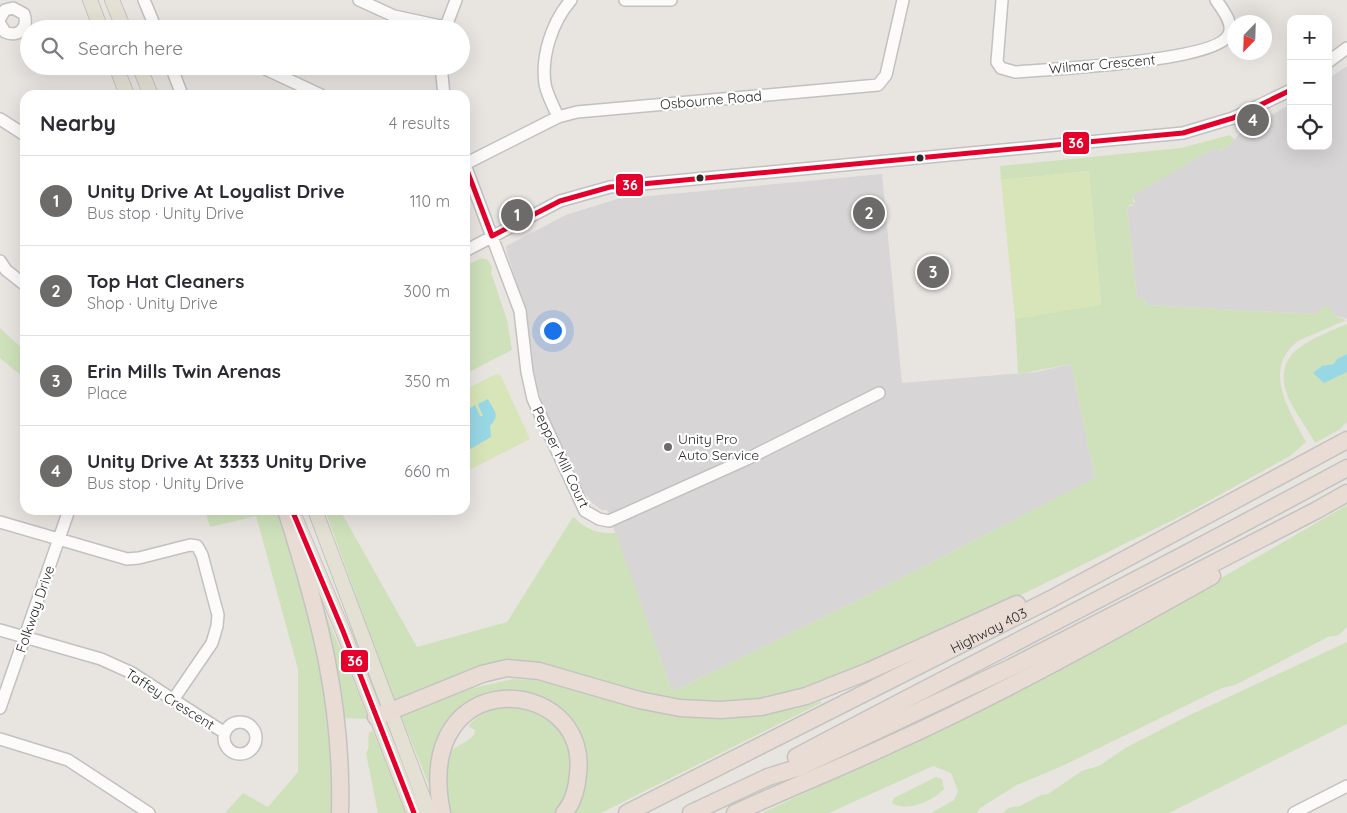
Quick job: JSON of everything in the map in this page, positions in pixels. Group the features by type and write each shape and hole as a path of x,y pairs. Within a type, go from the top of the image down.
{"highway":[{"name":"Highway 403","path":"627,813 1051,599 1347,440"},
{"path":"692,813 768,777 812,749 1001,648 1211,542 1347,468"},
{"path":"768,777 800,767 1012,667 1347,493"},
{"path":"736,813 892,744 1086,646 1279,539 1317,510"},
{"path":"287,515 326,649 338,727 340,813"},
{"path":"382,714 482,674 507,668 544,673 639,700 680,708 720,710 761,707 806,696 851,678 1025,601 1051,599"},
{"path":"442,813 438,784 438,766 442,748 450,730 469,711 485,702 505,698 523,699 544,706 561,720 574,740 580,762 576,788 564,813"},
{"path":"747,813 774,795"}],"main road":[{"path":"90,0 98,20"},
{"path":"112,0 120,20"},
{"path":"119,75 125,90"},
{"path":"143,75 149,90"},
{"path":"294,515 343,631 429,813"},
{"path":"317,515 414,813"}],"street":[{"path":"144,0 152,20"},
{"path":"359,0 394,16 411,20"},
{"path":"448,20 456,0"},
{"path":"558,117 545,86 544,61 546,48 563,11 571,0"},
{"path":"626,0 670,0"},
{"name":"Osbourne Road","path":"470,161 558,117 588,111 878,85 886,75 903,0"},
{"name":"Wilmar Crescent","path":"1002,0 997,62 1001,68 1015,72 1171,58 1198,52 1225,41 1230,33 1230,24 1216,0"},
{"path":"1331,60 1347,48"},
{"path":"175,75 180,90"},
{"path":"278,75 310,90"},
{"path":"442,75 443,90"},
{"path":"470,248 560,201 610,187 1183,133 1233,118 1287,92"},
{"path":"0,119 20,132"},
{"name":"Pepper Mill Court","path":"470,177 520,311 527,372 533,399 585,511 599,519 609,521 708,478 879,393"},
{"path":"0,261 6,270 20,281"},
{"name":"Folkway Drive","path":"0,708 67,515"},
{"path":"0,522 127,559 139,558 190,545 197,546 202,555 218,615 218,626 212,643 173,700"},
{"name":"Taffey Crescent","path":"0,630 101,659 132,673 225,733"},
{"path":"0,739 68,760 149,813"},
{"path":"1296,813 1347,786"}],"shaded area":[{"path":"1347,66 1347,319 1334,315 1146,305 1146,300 1137,298 1127,206 1132,206 1135,201 1131,196 1216,147 1220,151 1231,144 1239,134 1287,106 1287,150 1332,150 1332,76"},
{"path":"882,174 902,383 1036,372 1071,364 1095,478 868,595 676,690 671,688 607,510 602,510 592,503 584,492 541,400 533,374 525,308 506,246 566,215 617,199"}],"green space":[{"path":"1230,135 1234,139 1232,144 1219,151 1216,147 1132,196 1134,204 1127,206 1137,298 1145,298 1146,305 1315,314 1327,305 1334,315 1346,320 1298,341 1287,352 1281,364 1282,391 1293,418 1306,442 1290,456 1185,514 1017,597 817,684 777,697 718,704 656,697 549,667 398,700 393,698 327,515 343,515 417,647 507,622 573,517 593,530 603,533 616,533 671,688 676,690 868,595 1095,478 1071,364 1018,374 1015,319 1101,304 1089,171 1001,180 1000,166 1181,148"},
{"path":"1089,171 1101,305 1015,319 1001,180"},
{"path":"482,258 488,260 492,267 491,272 507,320 512,350 470,371 470,264"},
{"path":"1347,324 1347,422 1340,429 1315,443 1291,403 1285,386 1284,372 1288,360 1306,343"},
{"path":"0,328 20,346 20,375 0,358"},
{"path":"496,374 501,376 530,439 470,469 470,387"},
{"path":"1347,505 1347,627 1339,635 1328,637 1235,685 1222,688 1060,767 1017,785 980,808 977,813 931,813 954,800 958,791 951,773 933,766 829,813 762,813 907,745 1204,588"},
{"path":"206,515 281,515 306,599 327,683 334,813 225,813 243,793 268,807 298,772 298,669 256,516 210,527"},
{"path":"318,595 369,719 342,718"},
{"path":"1347,642 1347,724 1169,813 1003,813 1008,808 1020,806 1041,795 1048,794 1082,771 1099,766 1127,747 1190,715"},
{"path":"513,679 544,681 676,715 695,717 749,717 785,711 821,701 821,703 601,813 571,813 584,764 538,700 467,709 433,795 401,716 473,688"},
{"path":"501,706 524,707 549,719 567,741 574,781 557,813 451,813 445,783 445,766 449,754 474,735 475,730 468,726 471,722"},
{"path":"373,731 406,813 378,813 366,753 369,732"},
{"path":"936,777 942,779 944,789 933,798 919,804 904,807 892,803 894,798"}],"water":[{"path":"1347,354 1347,372 1324,383 1313,373 1322,366 1334,364 1337,359"},
{"path":"488,399 496,416 490,426 491,437 470,449 470,408 475,405 480,416 483,416 478,404"}],"transit line":[{"name":"36","path":"470,178 492,236 560,201 610,187 1183,133 1233,118 1287,92"},
{"name":"36","path":"294,515 343,631 414,813"}],"place":[{"name":"Unity Drive At 3333 Unity Drive","path":"1253,120"},
{"name":"Top Hat Cleaners","path":"869,213"},
{"name":"Unity Drive At Loyalist Drive","path":"517,215"},
{"name":"Erin Mills Twin Arenas","path":"933,272"},
{"name":"Unity Pro Auto Service","path":"668,447"}]}
